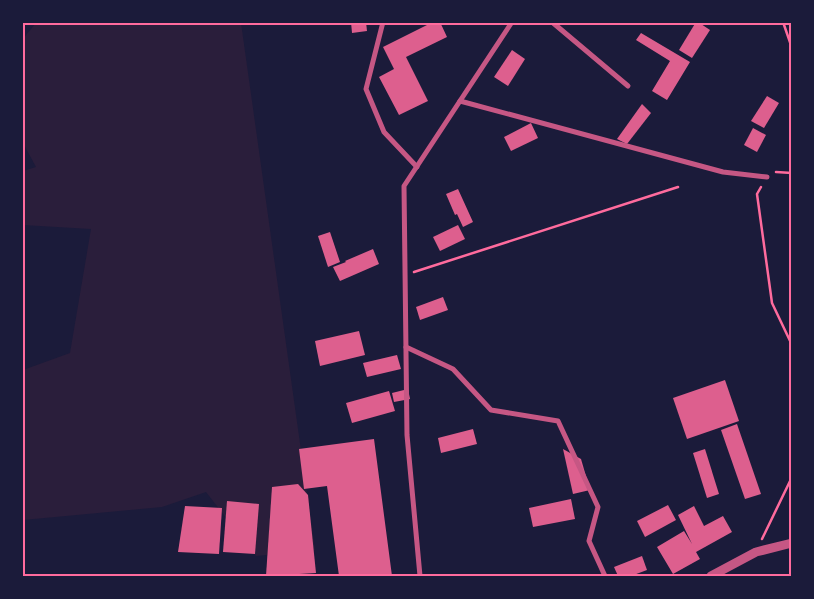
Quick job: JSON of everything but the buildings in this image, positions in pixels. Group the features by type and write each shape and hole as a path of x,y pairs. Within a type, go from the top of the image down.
{"street":[{"path":"382,22 366,89 384,132 417,167"},
{"path":"420,576 407,435 404,186 512,22"},
{"path":"552,22 628,86"},
{"path":"460,101 723,172 767,177"},
{"path":"406,347 453,369 492,410 558,422 598,506 589,541 605,576"},
{"path":"711,576 756,552 792,543"}],"path":[{"path":"783,22 792,48"},
{"path":"792,173 770,172 757,194 772,303 792,345"},
{"path":"405,275 678,187"},
{"path":"756,552 792,477"}],"shaded area":[{"path":"36,23 241,23 315,550 256,556 206,492 162,507 23,520 23,370 70,353 91,229 23,225 23,171 36,167 23,143 22,40"}]}
